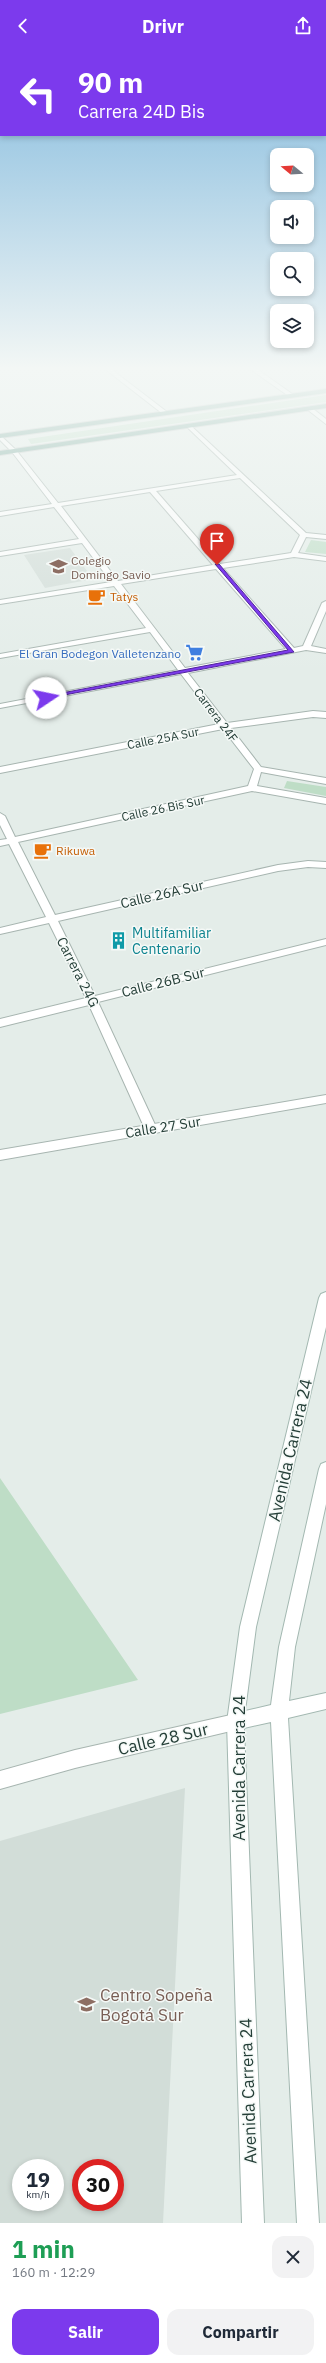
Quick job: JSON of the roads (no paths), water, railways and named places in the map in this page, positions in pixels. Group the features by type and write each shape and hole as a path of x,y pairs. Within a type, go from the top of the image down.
{"street":[{"name":"Carrera 24F","path":"29,470 223,726 258,769"},
{"path":"236,470 304,535 326,537"},
{"path":"0,514 242,476"},
{"path":"151,490 292,651"},
{"path":"294,555 304,535"},
{"path":"0,554 82,541"},
{"path":"0,602 217,565 294,555 326,560"},
{"path":"306,648 326,603"},
{"path":"0,656 150,630"},
{"path":"0,706 306,648 326,651"},
{"name":"Calle 25A Sur","path":"0,770 223,726 313,714 326,715"},
{"path":"252,788 258,769 326,781"},
{"name":"Calle 26 Bis Sur","path":"0,843 252,788 326,801"},
{"name":"Carrera 24G","path":"0,816 92,1000 151,1129"},
{"name":"Calle 26A Sur","path":"0,930 278,868 308,864 326,865"},
{"name":"Calle 26B Sur","path":"0,1023 326,942"},
{"name":"Calle 27 Sur","path":"0,1155 326,1099"},
{"name":"Avenida Carrera 24","path":"253,2223 235,1722 248,1627 326,1298"},
{"path":"308,2223 279,1712 287,1647 326,1469"},
{"name":"Calle 28 Sur","path":"0,1780 75,1759 326,1701"}],"place":[{"name":"Colegio Domingo Savio","path":"58,567"},
{"name":"Tatys","path":"97,596"},
{"name":"El Gran Bodegon Valletenzano","path":"194,653"},
{"name":"Rikuwa","path":"43,850"},
{"name":"Multifamiliar Centenario","path":"119,941"},
{"name":"Centro Sopeña Bogotá Sur","path":"87,2005"}]}
